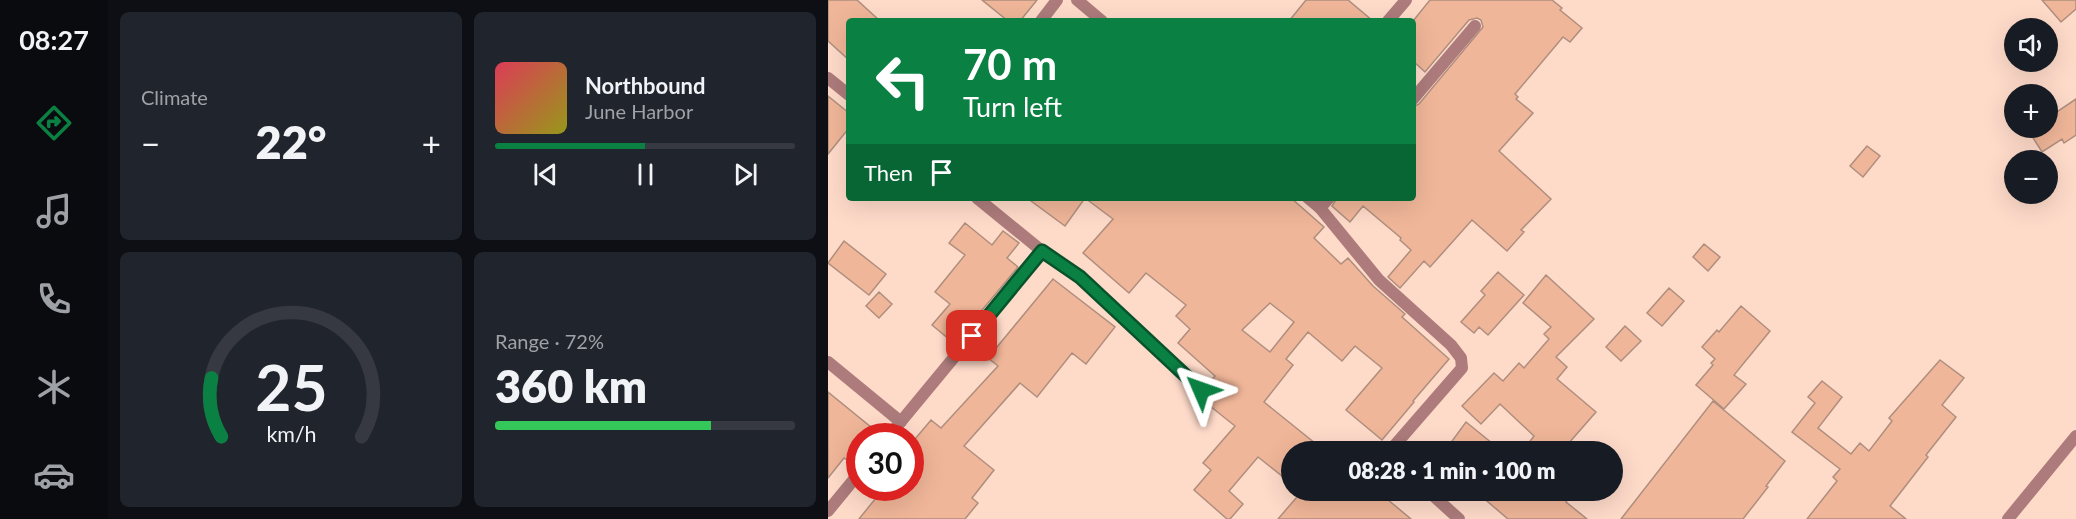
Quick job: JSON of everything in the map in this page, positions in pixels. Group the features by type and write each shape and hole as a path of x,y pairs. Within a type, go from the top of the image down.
{"street":[{"path":"1043,18 1057,0"},
{"path":"1077,0 1098,18"},
{"path":"1391,18 1406,0"},
{"path":"1416,96 1476,26"},
{"path":"828,78 846,93"},
{"path":"981,201 1042,251 1080,277 1201,390"},
{"path":"1312,201 1320,208 1379,280 1451,345 1461,358 1462,369 1399,441"},
{"path":"1320,208 1326,201"},
{"path":"828,362 901,422 1042,251"},
{"path":"2012,518 2076,436"},
{"path":"828,511 846,489"},
{"path":"1439,501 1459,519"}],"building":[{"path":"828,0 857,0 877,18 846,18 846,57 828,41"},
{"path":"982,0 1037,0 1022,18 1004,18"},
{"path":"1306,0 1348,0 1369,18 1291,18"},
{"path":"1430,0 1552,0 1562,8 1560,10 1582,28 1570,42 1563,37 1515,94 1518,97 1516,99 1533,113 1499,151 1551,199 1521,230 1524,232 1507,251 1472,220 1430,267 1424,261 1400,288 1388,277 1411,250 1400,240 1401,238 1363,206 1350,222 1332,206 1335,201 1416,201 1416,106 1483,27 1481,20 1477,18 1469,20 1425,72 1416,64 1415,18"},
{"path":"2042,0 2076,0 2076,9 2061,22"},
{"path":"828,96 846,111 846,132 828,154"},
{"path":"2076,99 2076,135 2064,143 2062,139 2045,150 2041,150 2033,138 2058,138 2058,111"},
{"path":"1867,146 1880,156 1863,177 1850,166"},
{"path":"1031,201 1083,201 1065,226"},
{"path":"1089,201 1294,201 1324,227 1314,238 1341,264 1348,258 1373,286 1405,314 1402,317 1449,359 1382,440 1346,410 1382,368 1355,346 1342,361 1308,332 1286,359 1293,365 1264,402 1312,441 1281,441 1281,475 1258,457 1229,491 1243,504 1230,519 1227,519 1194,490 1211,470 1203,463 1235,426 1200,398 1207,395 1209,391 1207,385 1215,376 1178,343 1190,329 1176,316 1186,305 1146,273 1129,293 1083,253 1113,219","holes":["1270,303 1294,322 1270,352 1242,330"]},
{"path":"965,223 992,245 1003,231 1019,243 1007,258 1018,267 972,322 969,320 950,340 932,325 950,304 935,292 965,255 949,243"},
{"path":"844,241 886,274 869,295 828,263"},
{"path":"1704,244 1720,257 1708,271 1693,257"},
{"path":"1498,272 1524,295 1488,335 1479,327 1474,333 1461,322 1485,295 1481,291"},
{"path":"1546,275 1594,319 1556,357 1567,367 1557,379 1596,412 1571,441 1530,441 1534,436 1500,404 1481,424 1462,406 1494,373 1503,381 1519,363 1524,368 1549,339 1544,334 1551,327 1523,303"},
{"path":"1053,279 1115,327 1086,364 1072,353 1037,397 1020,383 964,446 994,470 972,498 978,503 965,519 859,519 874,501 924,501 924,428 931,420 941,428 998,366 988,358"},
{"path":"1669,288 1684,301 1662,326 1647,313"},
{"path":"879,292 892,304 879,318 866,306"},
{"path":"1741,306 1770,331 1734,375 1746,384 1724,409 1696,385 1713,365 1711,363 1715,359 1702,347 1717,330 1719,332"},
{"path":"1625,326 1641,341 1621,361 1606,347"},
{"path":"1940,360 1964,378 1942,405 1956,417 1890,506 1906,519 1807,519 1837,481 1833,477 1840,469 1792,432 1815,403 1808,397 1822,381 1842,397 1818,428 1851,454 1860,443 1869,451 1892,421 1889,418"},
{"path":"828,392 866,423 846,423 846,459 844,458 828,478"},
{"path":"1713,401 1785,461 1766,486 1768,487 1743,519 1621,519"},
{"path":"1466,422 1489,441 1452,441"},
{"path":"1294,501 1389,501 1411,519 1278,519"},
{"path":"1487,501 1567,501 1587,519 1508,519"}],"route":[{"path":"972,336 1042,251 1080,277 1201,390"}]}
